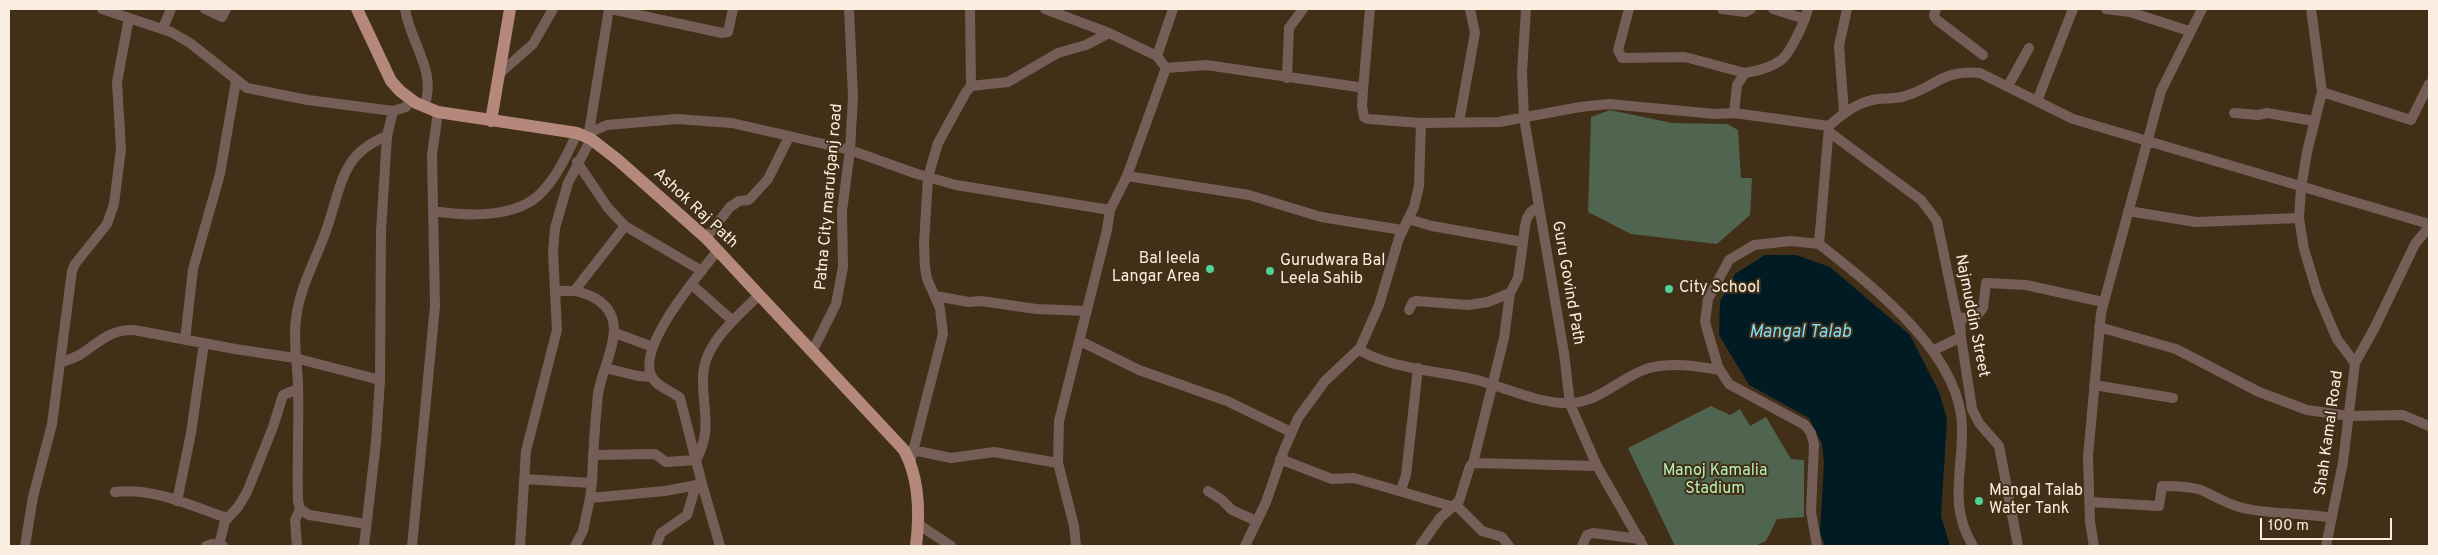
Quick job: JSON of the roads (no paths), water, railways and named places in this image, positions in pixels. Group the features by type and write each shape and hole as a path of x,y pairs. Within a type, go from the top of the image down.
{"main road":[{"name":"Ashok Raj Path","path":"358,9 391,81 410,99 438,112 585,135 618,160 706,238 912,457 917,488 918,524 916,546"},
{"path":"491,121 510,9"}],"street":[{"path":"102,9 163,28 190,43 247,88 292,97 393,111 406,106 410,99"},
{"path":"163,28 171,9"},
{"path":"205,9 222,17 226,9"},
{"path":"406,9 410,29 428,78 428,96 424,106"},
{"path":"499,74 533,44 553,9"},
{"path":"520,546 526,451 556,338 558,322 553,252 555,228 585,135 610,9 722,33 728,32 731,27 733,9"},
{"name":"Patna City marufganj road","path":"812,352 828,323 840,289 843,267 842,205 850,150 854,98 849,9"},
{"path":"970,9 970,86 938,143 928,177 924,254 927,279 940,308 942,340 912,457 950,458 994,452 1058,463"},
{"path":"1045,9 1109,32 1157,56 1166,68"},
{"path":"1157,56 1173,9"},
{"path":"1287,78 1289,28 1303,9"},
{"path":"1370,9 1362,106 1364,117 1368,119 1420,123 1499,122 1580,107 1609,104 1715,114 1734,113 1829,129"},
{"path":"1459,122 1475,33 1470,9"},
{"name":"Guru Govind Path","path":"1526,9 1522,72 1524,118 1570,404 1597,466 1641,543"},
{"path":"1629,9 1618,50 1622,58 1685,57 1745,73 1764,69 1783,59 1807,14 1772,9"},
{"path":"1722,9 1745,12 1751,9"},
{"path":"1844,112 1839,46 1847,9"},
{"path":"1936,9 1934,16 1937,20 1983,55"},
{"path":"2037,100 2073,9"},
{"path":"2106,9 2131,10 2189,31"},
{"path":"2094,546 2088,457 2103,302 2161,91 2189,31 2202,9"},
{"name":"Shah Kamal Road","path":"2312,9 2322,92 2314,121 2301,188 2299,218 2304,249 2318,292 2337,339 2355,363 2349,416 2326,546"},
{"path":"25,546 33,497 52,424 72,271 75,264 107,224 114,204 121,149 117,82 130,18"},
{"path":"970,86 1008,82 1058,53 1086,45 1109,32"},
{"path":"2008,86 2029,48"},
{"path":"1166,68 1206,65 1363,90"},
{"path":"1076,546 1074,526 1058,463 1062,405 1080,341 1107,230 1110,210 1127,176 1166,68"},
{"path":"1819,244 1829,129 1844,112 1867,101 1908,95 1948,74 1966,71 1980,73 2073,119 2240,167 2301,188 2429,226 2415,244 2379,320 2355,363"},
{"path":"1734,113 1737,85 1745,73"},
{"path":"185,340 193,269 220,174 236,81"},
{"path":"2322,92 2411,120 2429,84"},
{"path":"364,546 374,463 380,380 381,231 387,136 393,111"},
{"path":"412,546 435,306 433,148 438,112"},
{"path":"2234,113 2258,115 2267,113 2314,121"},
{"path":"433,211 454,215 484,213 506,210 529,202 546,188 585,135 608,125 677,119 732,123 850,150 928,177 975,189 1110,210"},
{"path":"1245,546 1266,502 1291,432 1316,392 1360,348 1379,305 1402,230 1408,219 1419,186 1420,123"},
{"name":"Najmuddin Street","path":"1829,129 1921,200 1936,221 1961,337 1972,409 1979,423 1999,446 2018,546"},
{"path":"297,546 295,520 300,509 298,501 298,389 294,330 298,306 350,162 362,148 387,136"},
{"path":"706,238 730,207 739,201 749,200 768,179 789,137"},
{"path":"577,162 608,208 625,226 702,271"},
{"path":"1127,176 1249,194 1321,217 1402,230"},
{"path":"1421,546 1440,518 1455,506 1461,496 1470,466 1473,463 1509,314 1510,293 1518,278 1528,214 1539,207"},
{"path":"2128,211 2196,222 2299,218"},
{"path":"1408,219 1432,226 1523,242"},
{"path":"575,290 625,226"},
{"path":"1817,546 1811,512 1814,444 1811,433 1805,425 1729,384 1720,370 1705,322 1708,299 1729,260 1754,245 1791,241 1819,244 1867,281 1934,350 1946,370 1961,411 1962,428 1958,508 1962,525 1973,546"},
{"path":"652,377 650,362 653,347 666,320 718,250"},
{"path":"1934,350 1961,337 1960,318 1976,317 1983,308 1986,283 2026,285 2103,302"},
{"path":"692,285 733,322"},
{"path":"556,292 575,290 598,300 608,309 614,321 615,333 598,392 590,498 583,531 575,546"},
{"path":"1409,310 1413,302 1416,301 1468,305 1488,302 1510,293"},
{"path":"696,460 703,445 706,423 703,376 705,366 714,344 759,295"},
{"path":"934,296 969,302 991,302 1046,309 1087,310"},
{"path":"2099,328 2176,349 2259,392 2307,410 2349,416 2404,416 2429,426"},
{"path":"60,363 80,355 100,339 118,331 134,330 204,344 295,358 380,380"},
{"path":"615,333 653,347"},
{"path":"1080,341 1140,370 1227,401 1291,432"},
{"path":"177,501 191,433 204,344"},
{"path":"1360,348 1369,355 1543,399 1570,404 1603,394 1648,368 1685,364 1720,370"},
{"path":"605,368 633,375 652,377 680,398 696,460 699,484 720,546"},
{"path":"1401,490 1406,475 1418,368"},
{"path":"2094,385 2173,398"},
{"path":"206,546 212,544 221,546 227,518 238,507 247,492 273,427 283,395 298,389"},
{"path":"593,455 655,454 666,462 696,460"},
{"path":"1280,459 1332,479 1354,478 1455,506 1482,531 1502,537 1508,545"},
{"path":"1473,463 1597,466"},
{"path":"524,479 592,483"},
{"path":"590,498 699,484"},
{"path":"656,546 661,533 688,516 699,484"},
{"path":"2090,502 2159,506 2162,486 2170,486 2198,489 2233,506 2245,509 2286,515 2311,514 2332,518"},
{"path":"115,492 142,492 177,501 227,518"},
{"path":"1208,492 1222,500 1232,510 1256,522"},
{"path":"300,509 308,515 366,524"},
{"path":"918,524 951,546"},
{"path":"1582,546 1586,535 1593,533 1641,543"}],"water":[{"name":"Mangal Talab","path":"1765,255 1796,255 1830,267 1910,335 1939,392 1947,419 1941,516 1950,546 1825,546 1820,532 1824,463 1822,444 1809,418 1749,385 1719,335 1720,301 1735,274"}],"place":[{"name":"Bal leela Langar Area","path":"1210,269"},
{"name":"Gurudwara Bal Leela Sahib","path":"1270,271"},
{"name":"City School","path":"1669,289"},
{"name":"Mangal Talab Water Tank","path":"1979,501"}],"park label":[{"name":"Manoj Kamalia Stadium","path":"1715,481"}]}
